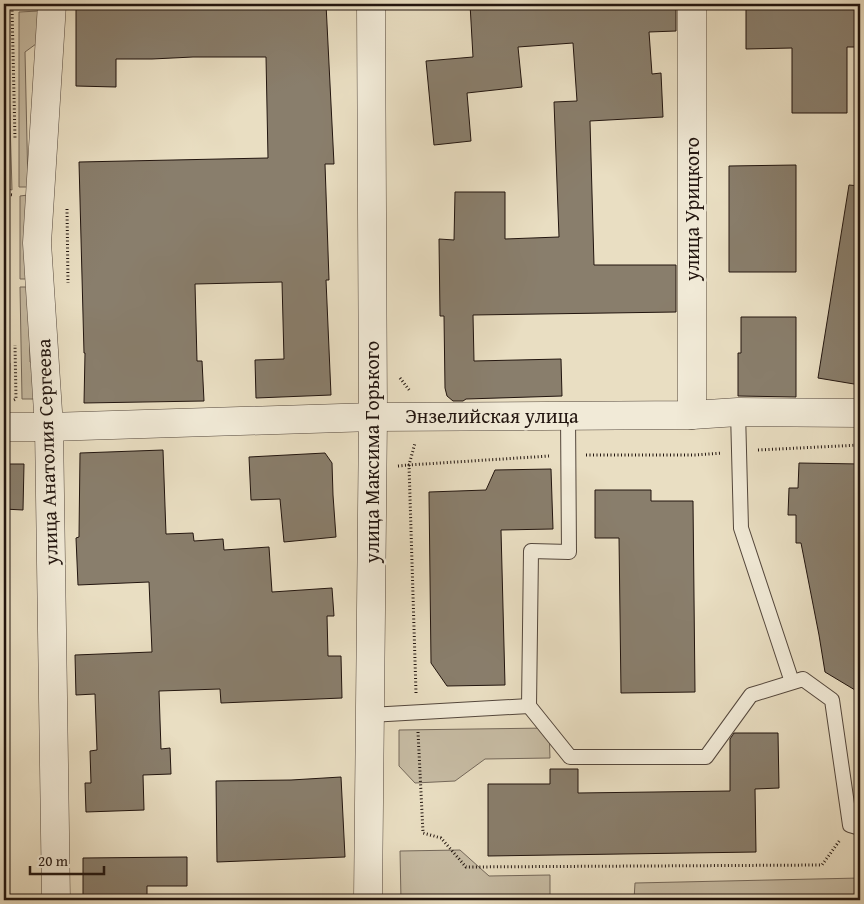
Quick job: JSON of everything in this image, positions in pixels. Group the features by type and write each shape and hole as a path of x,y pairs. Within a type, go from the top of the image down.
{"street":[{"name":"улица Анатолия Сергеева","path":"52,4 37,244 49,427 56,900"},
{"name":"улица Максима Горького","path":"368,900 373,417 371,4"},
{"name":"улица Урицкого","path":"692,4 692,415"},
{"name":"Энзелийская улица","path":"4,427 373,417 692,415 738,412 860,414"}],"lane":[{"path":"738,412 741,528 792,682"},
{"path":"568,416 569,552 531,552 529,706 570,757 706,757 751,695 803,679 832,700 855,826"},
{"path":"370,715 529,706"}],"path":[{"path":"4,194 14,195"},
{"path":"67,201 68,289"},
{"path":"373,376 398,375 413,394"},
{"path":"855,826 822,865 466,867 441,838 423,833 409,465 568,455 696,455 860,445"}],"shaded area":[{"path":"39,11 40,41 25,52 28,187 19,187 19,12"},
{"path":"4,14 7,14 12,190 4,188"},
{"path":"28,195 29,279 20,279 20,196"},
{"path":"8,196 8,354 4,354 4,197"},
{"path":"20,287 29,287 30,362 39,367 42,399 22,399"},
{"path":"4,363 10,363 9,399 4,400"},
{"path":"549,728 550,758 485,759 455,781 415,783 399,766 399,730"},
{"path":"460,850 489,876 550,875 550,900 401,900 400,851"},
{"path":"860,878 860,900 634,900 635,883"}],"building":[{"path":"76,4 326,4 334,164 325,164 329,280 326,280 331,395 256,398 255,360 284,359 282,282 195,284 197,361 202,361 204,401 84,403 85,353 79,162 268,158 266,57 116,59 116,87 76,86"},
{"path":"470,4 676,4 676,31 649,32 652,74 661,73 663,117 590,121 594,265 676,265 676,312 473,315 474,361 561,359 562,396 453,401 447,396 445,388 444,316 440,316 439,239 454,240 455,192 505,192 505,239 559,237 554,102 577,101 573,43 518,47 522,87 467,93 471,141 434,145 426,61 473,57"},
{"path":"746,4 860,4 860,47 847,47 847,113 792,113 792,48 746,49"},
{"path":"796,165 796,272 729,272 729,166"},
{"path":"849,185 860,186 860,385 818,378"},
{"path":"741,317 796,317 796,397 738,396 738,353 741,353"},
{"path":"163,450 166,534 193,533 194,541 223,539 224,550 269,547 272,592 332,588 334,616 327,616 328,656 341,656 342,698 221,703 220,689 159,691 161,749 170,748 171,774 143,775 144,810 86,812 85,783 91,783 90,751 97,750 95,694 76,695 75,655 152,652 149,582 78,585 76,538 79,537 80,453"},
{"path":"325,453 332,463 336,537 284,542 280,499 251,500 249,457"},
{"path":"799,463 860,464 860,693 825,672 801,543 796,543 796,515 788,515 789,488 798,488"},
{"path":"4,464 24,464 23,510 4,509"},
{"path":"551,469 553,529 501,530 505,685 447,686 431,663 429,492 486,490 495,470"},
{"path":"595,490 651,490 651,501 693,501 695,692 621,693 619,538 595,538"},
{"path":"734,733 778,733 779,788 755,789 756,852 488,856 488,784 550,784 550,769 578,769 578,793 730,791 730,739"},
{"path":"341,777 345,857 217,862 216,781"},
{"path":"187,857 187,886 147,886 147,900 83,900 83,858"}]}
